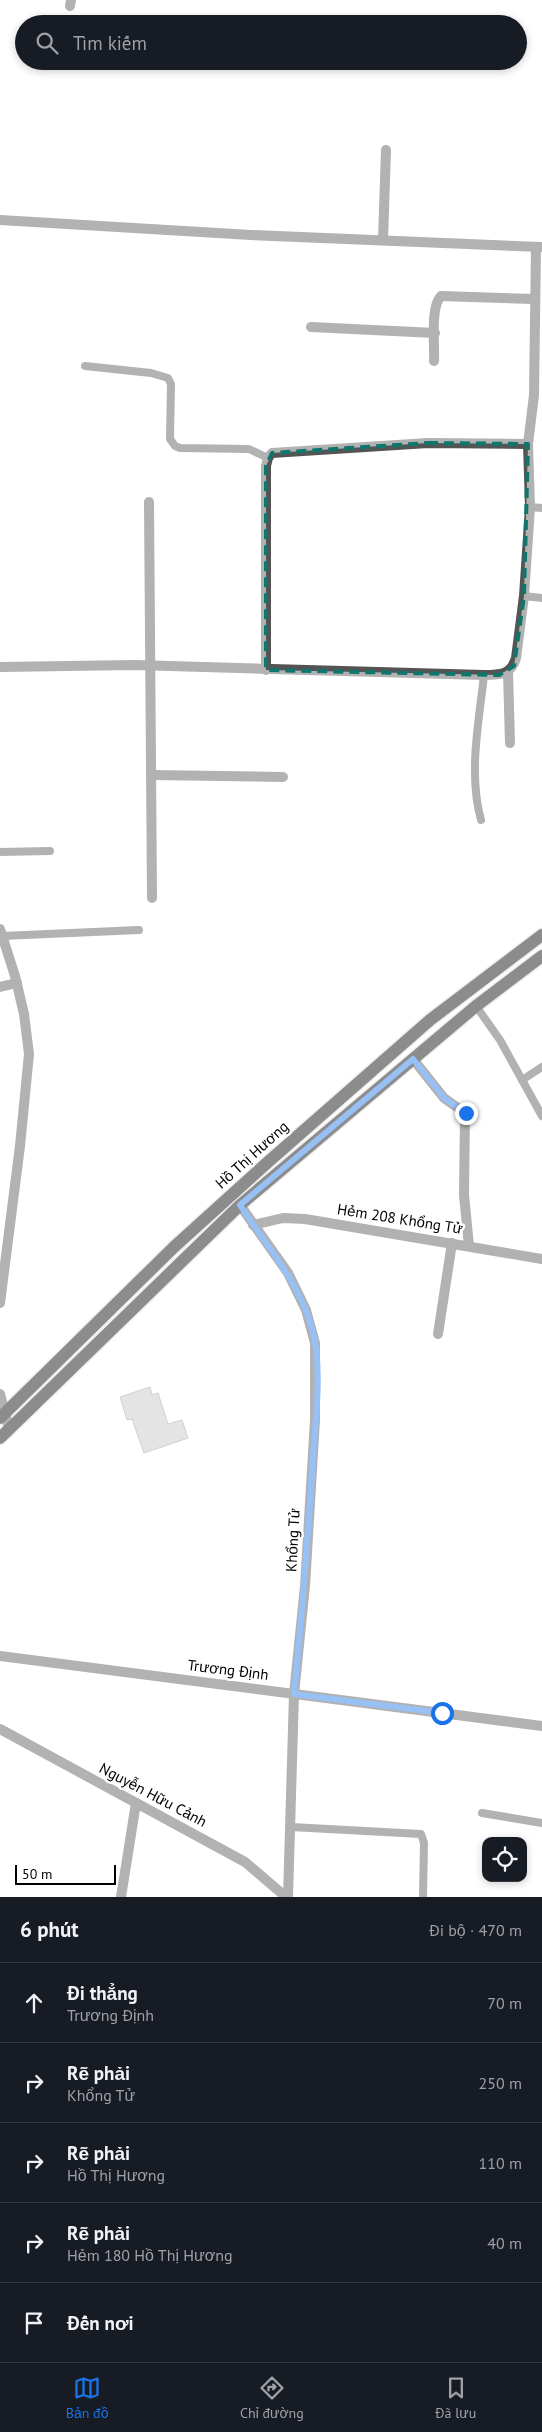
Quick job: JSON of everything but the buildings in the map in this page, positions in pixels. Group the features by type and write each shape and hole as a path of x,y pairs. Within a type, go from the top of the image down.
{"main road":[{"name":"Hồ Thị Hương","path":"2,1416 174,1247 261,1168 430,1020 542,935"},
{"name":"Hồ Thị Hương","path":"0,1438 240,1205 476,1006 542,956"}],"street":[{"path":"383,240 386,150"},
{"path":"0,220 231,234 539,247 535,299 534,395 528,444 530,507 524,596 516,658 514,666 508,672 500,675 484,675 266,670 151,665 0,667"},
{"path":"434,361 437,300 441,296 535,299"},
{"path":"311,327 435,333"},
{"path":"266,670 268,458 272,453 428,443 528,444"},
{"path":"149,502 152,898"},
{"path":"508,672 510,743"},
{"path":"151,775 283,777"},
{"path":"0,1303 20,1146 29,1054 17,983 1,933"},
{"path":"0,987 17,983"},
{"path":"413,1059 444,1098 466,1113 464,1195 469,1246"},
{"name":"Khổng Tử","path":"240,1205 288,1273 306,1310 315,1343 315,1420 305,1586 294,1694 287,1897"},
{"name":"Hẻm 208 Khổng Tử","path":"254,1226 283,1218 305,1219 542,1259"},
{"path":"438,1334 452,1243"},
{"path":"0,1394 2,1416 9,1428"},
{"name":"Trương Định","path":"0,1656 542,1726"},
{"name":"Nguyễn Hữu Cảnh","path":"0,1729 245,1862 287,1897"},
{"path":"121,1897 136,1803"}],"lane":[{"path":"85,366 151,373 168,378 171,384 170,440 175,446 249,449 268,458"},
{"path":"530,507 542,508"},
{"path":"524,596 542,598"},
{"path":"481,820 476,803 475,769 484,675"},
{"path":"0,852 50,851"},
{"path":"1,933 138,930"},
{"path":"476,1006 500,1040 542,1116"},
{"path":"522,1080 542,1068"},
{"path":"482,1813 542,1823"},
{"path":"290,1827 421,1834 424,1843 423,1897"}],"highlighted area":[{"path":"428,443 528,444 524,596 514,666 499,675 266,670 266,466 272,453"}],"route":[{"path":"442,1713 294,1694 305,1586 315,1420 317,1364 315,1343 306,1310 288,1273 240,1205 413,1059 438,1092 448,1102 466,1113"}]}
